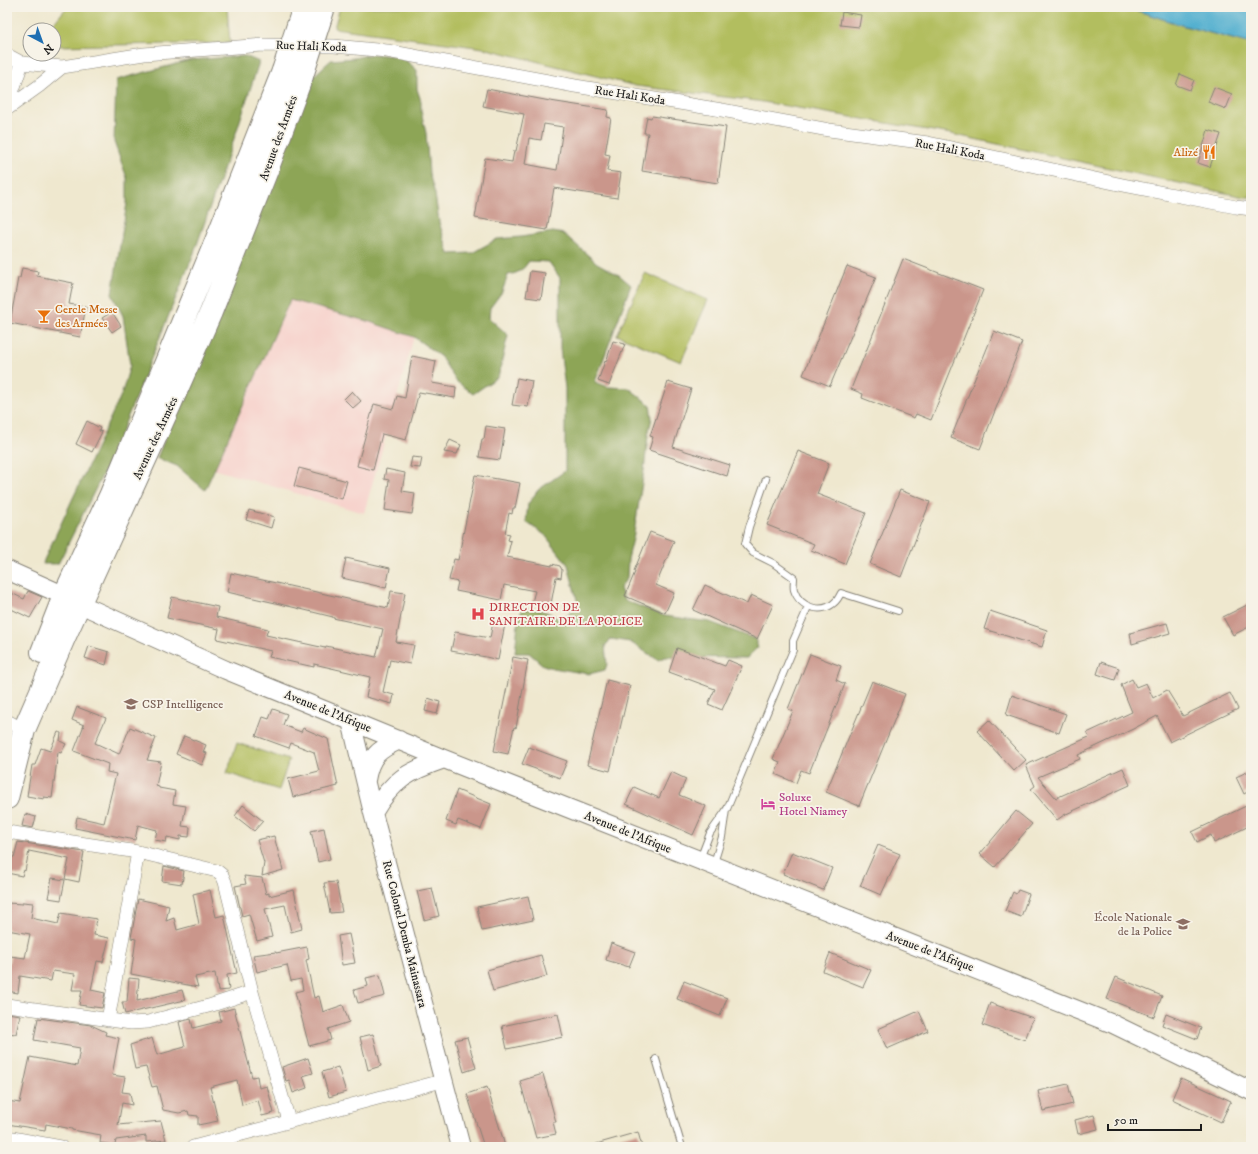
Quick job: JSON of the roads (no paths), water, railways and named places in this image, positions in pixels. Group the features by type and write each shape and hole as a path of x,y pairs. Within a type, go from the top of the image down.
{"highway":[{"path":"292,73 304,7"},
{"path":"292,73 324,7"},
{"name":"Avenue des Armées","path":"7,798 12,728 72,600 170,405 208,319 259,162 292,73"}],"main road":[{"name":"Avenue de l'Afrique","path":"7,570 226,670 1113,1024 1251,1091"},
{"name":"Rue Colonel Demba Mainassara","path":"351,721 373,813 460,1147"},
{"path":"366,781 370,764 379,751 399,740"},
{"path":"373,813 387,792 404,776 444,758"}],"street":[{"name":"Rue Hali Koda","path":"7,55 22,63 62,66 144,54 263,45 334,46 387,51 574,86 722,110 828,130 928,143 1123,185 1251,209"},
{"path":"7,109 22,63"},
{"path":"7,109 39,86 62,66"},
{"path":"7,832 138,852 217,871 222,875 252,992 289,1121"},
{"path":"108,1020 138,852"},
{"path":"7,1005 131,1023 148,1022 252,992"},
{"path":"192,1147 442,1081"},
{"path":"7,1137 61,1147"}],"lane":[{"path":"766,479 749,527 745,544 753,553 773,563 794,578 794,589 799,600 808,607 818,609 828,607 836,601 841,593 898,611"},
{"path":"707,863 722,837 727,809 793,650 793,641 808,607"},
{"path":"707,863 710,833 727,809"},
{"path":"656,1059 682,1147"}],"water":[{"path":"1126,7 1251,7 1251,44 1181,25"}],"place":[{"name":"Alizé","path":"1209,152"},
{"name":"Cercle Messe des Armées","path":"44,316"},
{"name":"DIRECTION DE SANITAIRE DE LA POLICE","path":"478,614"},
{"name":"CSP Intelligence","path":"131,704"},
{"name":"Soluxe Hotel Niamey","path":"768,804"},
{"name":"École Nationale de la Police","path":"1183,924"}]}
